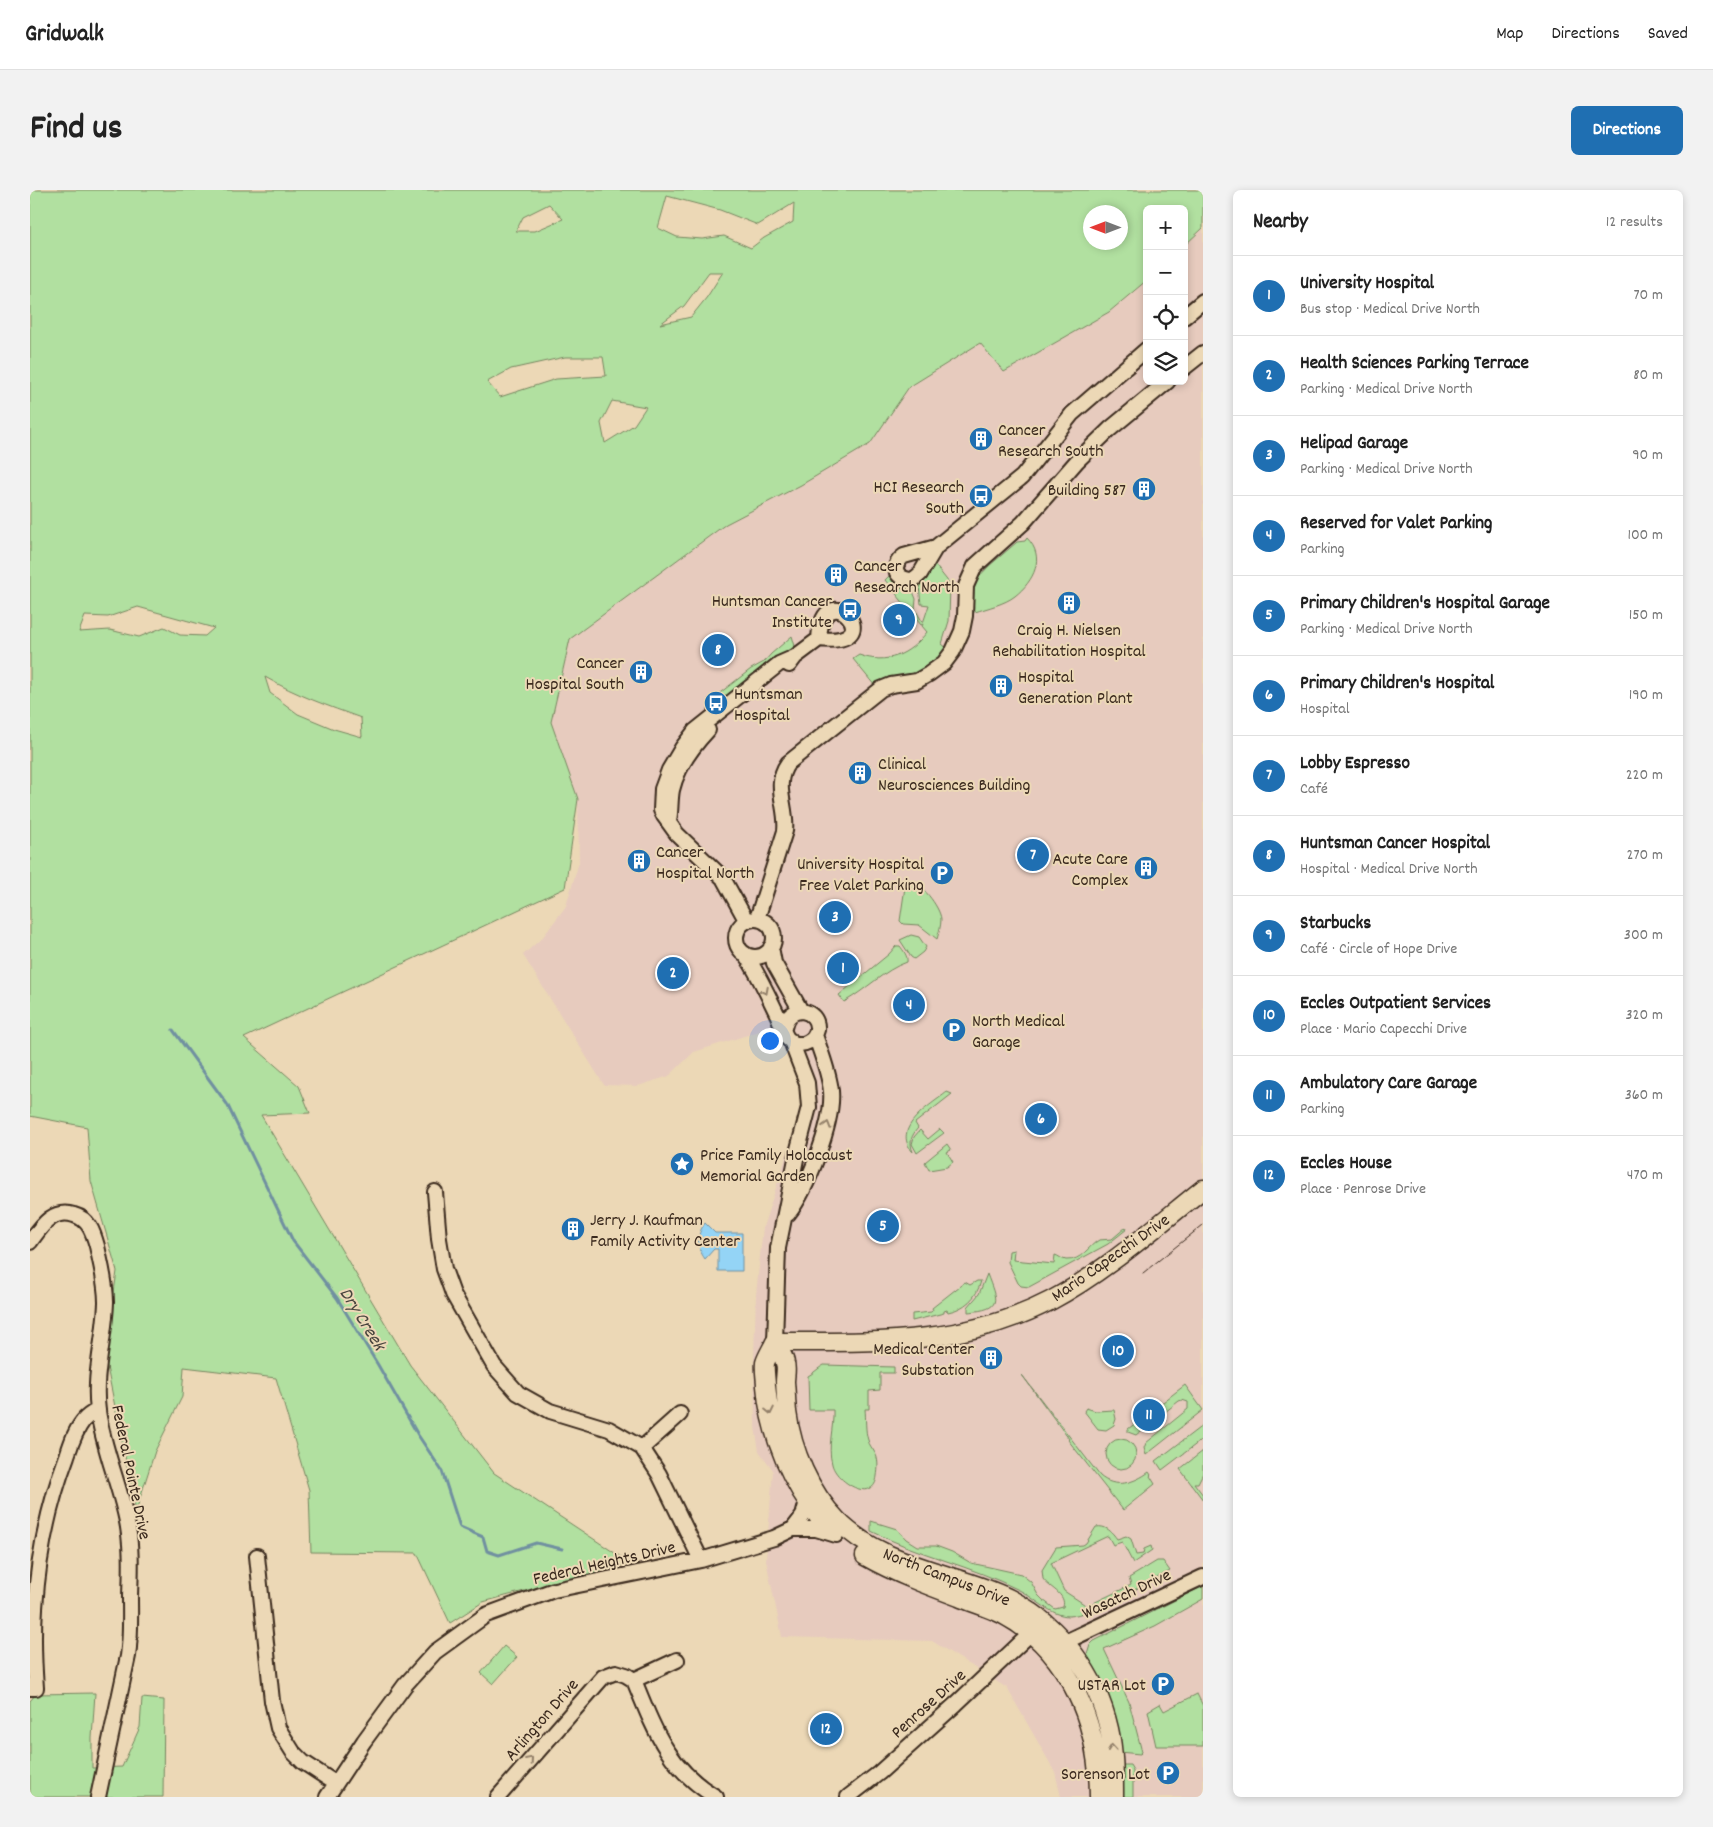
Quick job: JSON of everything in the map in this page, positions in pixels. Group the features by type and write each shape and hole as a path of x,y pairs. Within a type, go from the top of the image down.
{"main road":[{"name":"Mario Capecchi Drive","path":"775,1342 868,1342 930,1338 986,1326 1049,1301 1079,1284 1203,1189"},
{"name":"North Campus Drive","path":"775,1342 766,1362 769,1407 784,1458 807,1501 836,1535 854,1550 891,1570 991,1609 1009,1618 1030,1634 1049,1653 1065,1672 1080,1698 1088,1719 1098,1767 1099,1797"},
{"name":"North Campus Drive","path":"775,1342 786,1362 787,1413 796,1449 813,1488 825,1506 838,1521 858,1538 887,1555 988,1589 1012,1600 1043,1621 1065,1642 1091,1680 1107,1720 1112,1750 1114,1797"},
{"path":"991,1609 1006,1611 1021,1617 1048,1637 1065,1642 1067,1658 1086,1692 1088,1719"}],"street":[{"path":"1188,315 1200,308"},
{"path":"936,547 1022,477 1072,414 1143,352"},
{"path":"1188,365 1203,353"},
{"path":"752,920 785,831 786,816 780,784 788,763 881,689 917,680 930,674 944,663 953,651 962,631 965,616 966,586 975,566 1022,523 1077,461 1110,429 1163,385"},
{"path":"752,920 723,878 677,834 664,816 661,810 662,789 669,770 686,742 700,726 774,668 784,661 795,657 819,639"},
{"path":"775,1342 777,1263 781,1234 797,1154 808,1115 810,1098 794,1043 785,1033 792,1017 774,963 771,947 773,941 771,928 767,923 752,920 739,926 736,935 737,944 755,971 792,1017"},
{"path":"745,954 753,957 762,955 771,947"},
{"path":"792,1017 810,1015 814,1019 817,1029 814,1037 802,1044 794,1043"},
{"path":"786,1216 797,1202 804,1187 831,1110 830,1082 814,1037"},
{"path":"435,1192 444,1269 453,1294 494,1366 518,1393 550,1411 608,1429 642,1448 659,1474 701,1560"},
{"name":"Federal Pointe Drive","path":"30,1242 45,1222 56,1214 79,1216 91,1228 103,1270 106,1293 97,1381 98,1410 126,1516 131,1558 128,1656 98,1797"},
{"path":"30,1688 36,1688 35,1607 42,1549 54,1495 78,1429 89,1414 98,1410"},
{"path":"642,1448 680,1414"},
{"path":"793,1529 803,1516 807,1501"},
{"name":"Federal Heights Drive","path":"327,1797 334,1783 405,1685 434,1652 486,1615 554,1590 701,1560 774,1538 793,1529 816,1529 836,1535"},
{"path":"257,1556 272,1701 278,1728 293,1752 303,1762 334,1783"},
{"name":"Wasatch Drive","path":"1065,1642 1114,1621 1203,1578"},
{"name":"Penrose Drive","path":"848,1797 949,1710 1030,1634"},
{"path":"677,1660 634,1680 661,1743 700,1793 716,1797"},
{"name":"Arlington Drive","path":"498,1797 598,1681 616,1672 634,1680"}],"shaded area":[{"path":"1203,228 1203,1797 1061,1797 1055,1772 1007,1688 932,1641 782,1637 766,1560 773,1470 759,1451 755,1427 754,1355 756,1295 763,1227 793,1136 801,1104 800,1084 772,1027 694,1052 669,1076 638,1086 604,1085 523,955 543,937 566,906 579,862 578,799 551,722 570,639 726,524 801,485 870,444 909,387 980,343 1109,312 1143,283 1143,385 1188,385 1188,242"}],"green space":[{"path":"30,190 1203,190 1203,228 1188,242 1188,205 1143,205 1143,283 1109,312 1004,372 980,343 909,387 870,444 801,485 726,524 570,639 551,722 578,799 565,888 244,1038 299,1086 310,1113 261,1115 410,1365 494,1473 630,1563 483,1602 450,1623 417,1553 311,1552 309,1490 276,1378 184,1367 182,1397 155,1451 136,1511 105,1357 117,1271 91,1181 87,1127 30,1116","holes":["667,196 720,210 758,225 794,203 793,222 764,238 751,248 724,236 702,239 677,237 658,228","549,204 563,219 535,231 516,231 523,217","709,272 723,272 691,317 660,324 684,306","565,357 603,357 606,376 556,379 500,397 487,382 511,369","612,401 646,407 634,425 605,443 601,423","138,607 214,628 205,636 180,635 164,627 139,637 110,630 79,632 85,616 108,617","265,677 300,695 361,718 362,737 334,729 298,714 270,693"]},
{"path":"1027,538 1033,545 1037,561 1028,583 1015,596 996,606 975,612 970,611 971,585 989,566 1017,542 1025,541"},
{"path":"935,565 950,584 949,621 942,644 948,649 925,669 875,686 853,659 859,655 879,659 897,656 913,647 927,632 922,626 923,624 921,625 885,580 889,576 897,587 912,589 916,599 915,609 923,623 929,605 921,604 919,586 926,580"},
{"path":"792,636 795,646 721,705 713,707 712,699 751,669 764,662"},
{"path":"908,880 913,881 929,895 940,914 941,919 937,939 919,925 903,924 900,921 905,887"},
{"path":"911,935 919,937 926,947 914,959 900,940"},
{"path":"896,946 900,946 906,955 907,962 883,975 844,1002 839,995 889,954"},
{"path":"947,1092 952,1094 915,1123 918,1128 911,1139 913,1152 907,1143 906,1134 909,1126 923,1110"},
{"path":"940,1129 944,1133 917,1153 912,1144 914,1137 920,1130 928,1139"},
{"path":"947,1144 951,1150 947,1152 953,1162 947,1167 929,1170 925,1162"},
{"path":"1126,1227 1127,1229 1108,1244 1029,1287 1021,1286 1018,1283 1008,1262 1009,1251 1014,1250 1013,1260 1054,1264 1055,1255 1064,1260 1072,1260 1081,1256 1099,1240 1112,1239"},
{"path":"987,1274 995,1297 992,1306 979,1311 968,1312 968,1307 979,1294"},
{"path":"981,1281 979,1287 969,1302 954,1311 948,1312 947,1310 944,1313 912,1321 912,1314 931,1312 932,1308 965,1282 970,1285"},
{"path":"824,1365 894,1367 894,1373 880,1373 880,1390 869,1391 869,1409 865,1409 867,1436 878,1464 874,1485 869,1489 855,1488 840,1478 835,1471 830,1450 833,1410 809,1410 808,1376"},
{"path":"1022,1375 1100,1476 1112,1482 1124,1483 1131,1482 1149,1472 1155,1484 1123,1510 1068,1440"},
{"path":"1185,1385 1203,1410 1146,1455 1144,1448 1146,1443 1188,1409 1188,1402 1179,1401 1136,1435 1128,1432 1128,1429"},
{"path":"1086,1408 1096,1411 1114,1410 1116,1419 1114,1425 1106,1430 1098,1429 1084,1411"},
{"path":"1203,1425 1203,1439 1162,1470 1156,1461"},
{"path":"1121,1439 1132,1443 1136,1454 1132,1465 1121,1469 1110,1465 1106,1454 1110,1443"},
{"path":"1203,1451 1203,1473 1198,1483 1194,1483 1203,1495 1203,1500 1180,1469"},
{"path":"871,1521 897,1529 906,1539 917,1546 936,1546 952,1552 971,1563 1021,1574 1031,1582 1038,1595 1055,1609 1063,1607 1064,1602 1060,1595 1043,1579 1042,1570 1056,1547 1083,1545 1096,1527 1106,1528 1117,1539 1126,1536 1131,1539 1136,1555 1143,1554 1144,1549 1151,1546 1152,1550 1133,1563 1122,1542 1113,1545 1108,1536 1051,1563 1064,1591 1087,1606 1131,1585 1129,1578 1157,1561 1163,1561 1170,1571 1090,1611 1078,1615 1062,1615 1049,1610 1025,1593 1001,1582 907,1547 871,1531"},
{"path":"1203,1586 1203,1599 1155,1626 1104,1649 1129,1702 1142,1752 1140,1754 1119,1752 1086,1658 1090,1645 1094,1641"},
{"path":"504,1646 517,1657 493,1684 481,1673"},
{"path":"95,1693 92,1768 122,1767 140,1727 142,1698 164,1700 163,1797 30,1797 30,1701 36,1694"},
{"path":"1197,1694 1203,1706 1203,1746 1156,1746 1148,1711 1160,1704 1164,1711"},
{"path":"1130,1765 1133,1770 1133,1797 1119,1797 1121,1766"}],"water":[{"path":"705,1223 715,1233 742,1233 742,1271 718,1271 718,1249 714,1249 705,1259 698,1241"}],"waterway":[{"name":"Dry Creek","path":"173,1030 227,1104 293,1241 337,1298 418,1435 442,1471 460,1527 483,1537 487,1551 499,1555 536,1543 562,1549"}],"tram line":[{"path":"1143,1273 1203,1225"}],"place":[{"name":"Cancer Research South","path":"981,439"},
{"name":"Building 587","path":"1144,489"},
{"name":"HCI Research South","path":"981,496"},
{"name":"Cancer Research North","path":"836,575"},
{"name":"Craig H. Nielsen Rehabilitation Hospital","path":"1069,603"},
{"name":"Huntsman Cancer Institute","path":"850,610"},
{"name":"Starbucks","path":"899,620"},
{"name":"Huntsman Cancer Hospital","path":"718,650"},
{"name":"Cancer Hospital South","path":"641,672"},
{"name":"Hospital Generation Plant","path":"1001,686"},
{"name":"Huntsman Hospital","path":"716,703"},
{"name":"Clinical Neurosciences Building","path":"860,773"},
{"name":"Lobby Espresso","path":"1033,855"},
{"name":"Cancer Hospital North","path":"639,861"},
{"name":"Acute Care Complex","path":"1146,868"},
{"name":"University Hospital Free Valet Parking","path":"942,873"},
{"name":"Helipad Garage","path":"835,917"},
{"name":"University Hospital","path":"843,968"},
{"name":"Health Sciences Parking Terrace","path":"673,973"},
{"name":"Reserved for Valet Parking","path":"909,1005"},
{"name":"North Medical Garage","path":"954,1030"},
{"name":"Primary Children's Hospital","path":"1041,1119"},
{"name":"Price Family Holocaust Memorial Garden","path":"682,1164"},
{"name":"Primary Children's Hospital Garage","path":"883,1226"},
{"name":"Jerry J. Kaufman Family Activity Center","path":"573,1229"},
{"name":"Eccles Outpatient Services","path":"1118,1351"},
{"name":"Medical Center Substation","path":"991,1358"},
{"name":"Ambulatory Care Garage","path":"1149,1415"},
{"name":"USTAR Lot","path":"1163,1684"},
{"name":"Eccles House","path":"826,1729"},
{"name":"Sorenson Lot","path":"1168,1773"}]}
